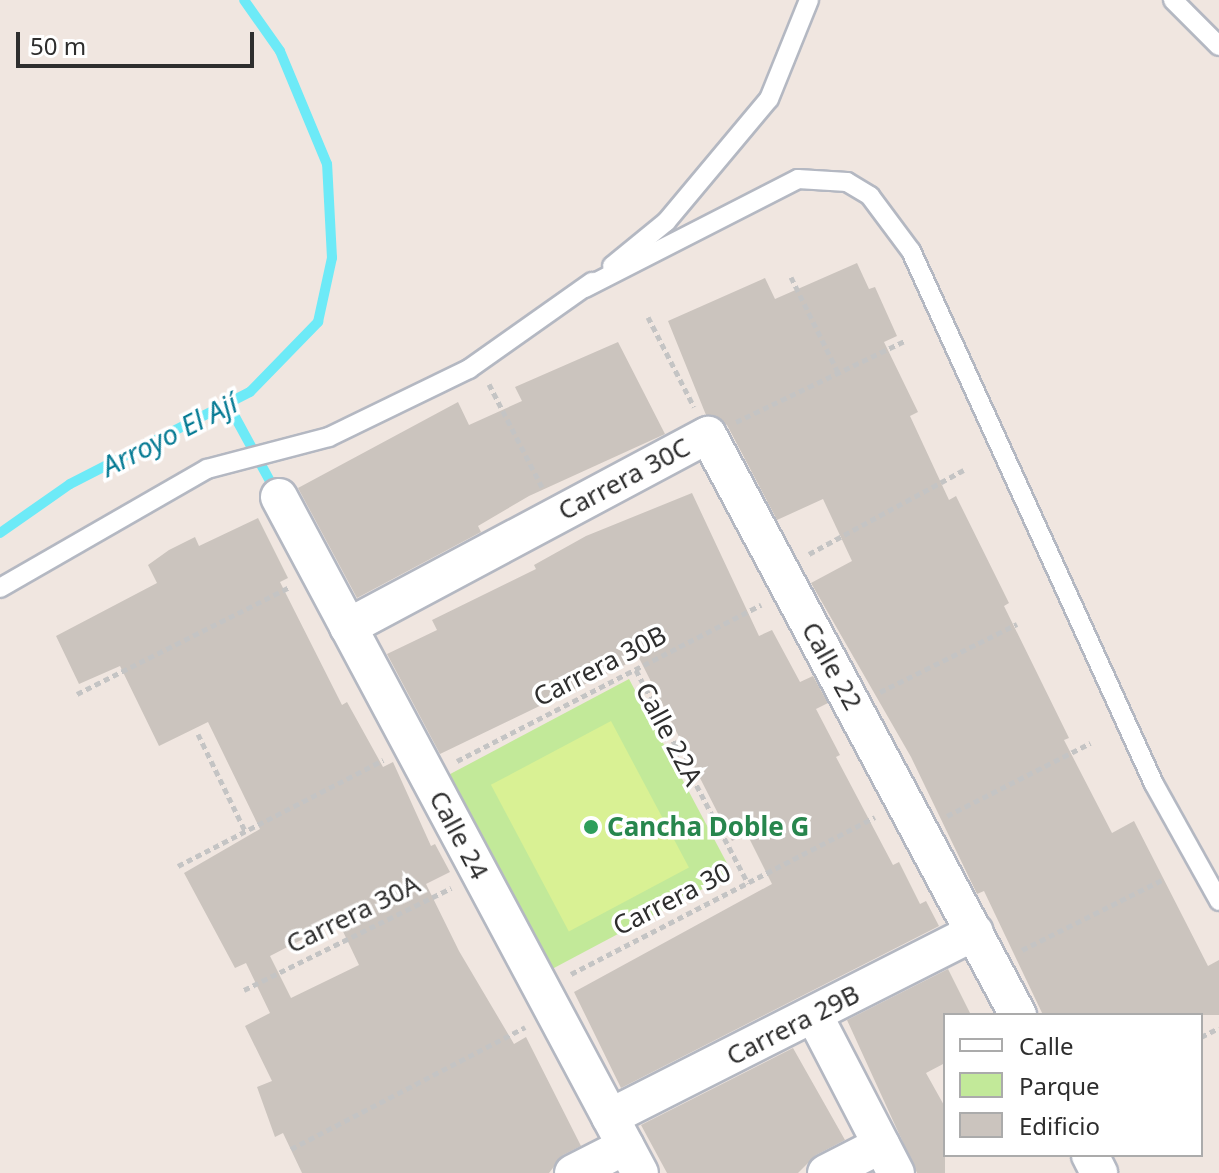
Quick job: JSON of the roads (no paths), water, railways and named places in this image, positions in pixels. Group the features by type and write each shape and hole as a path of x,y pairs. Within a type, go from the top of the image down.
{"street":[{"name":"Carrera 30C","path":"348,627 708,435"},
{"name":"Calle 22","path":"708,435 914,815 1017,1013"},
{"name":"Calle 24","path":"279,497 625,1145"},
{"name":"Carrera 29B","path":"573,1173 625,1145 814,1015 975,932"},
{"path":"814,1015 888,1159 826,1173"}],"lane":[{"path":"0,588 195,475 329,437 456,376 585,288 666,222 769,99 809,0"},
{"path":"1173,0 1219,46"},
{"path":"585,288 798,179 847,182 870,196 911,251 1154,784 1219,901"}],"waterway":[{"name":"Arroyo El Ají","path":"0,533 70,484 250,392 318,322 332,258 327,164 280,51 244,0"},
{"path":"228,404 276,492"}],"place":[{"name":"Cancha Doble G","path":"591,827"}]}
